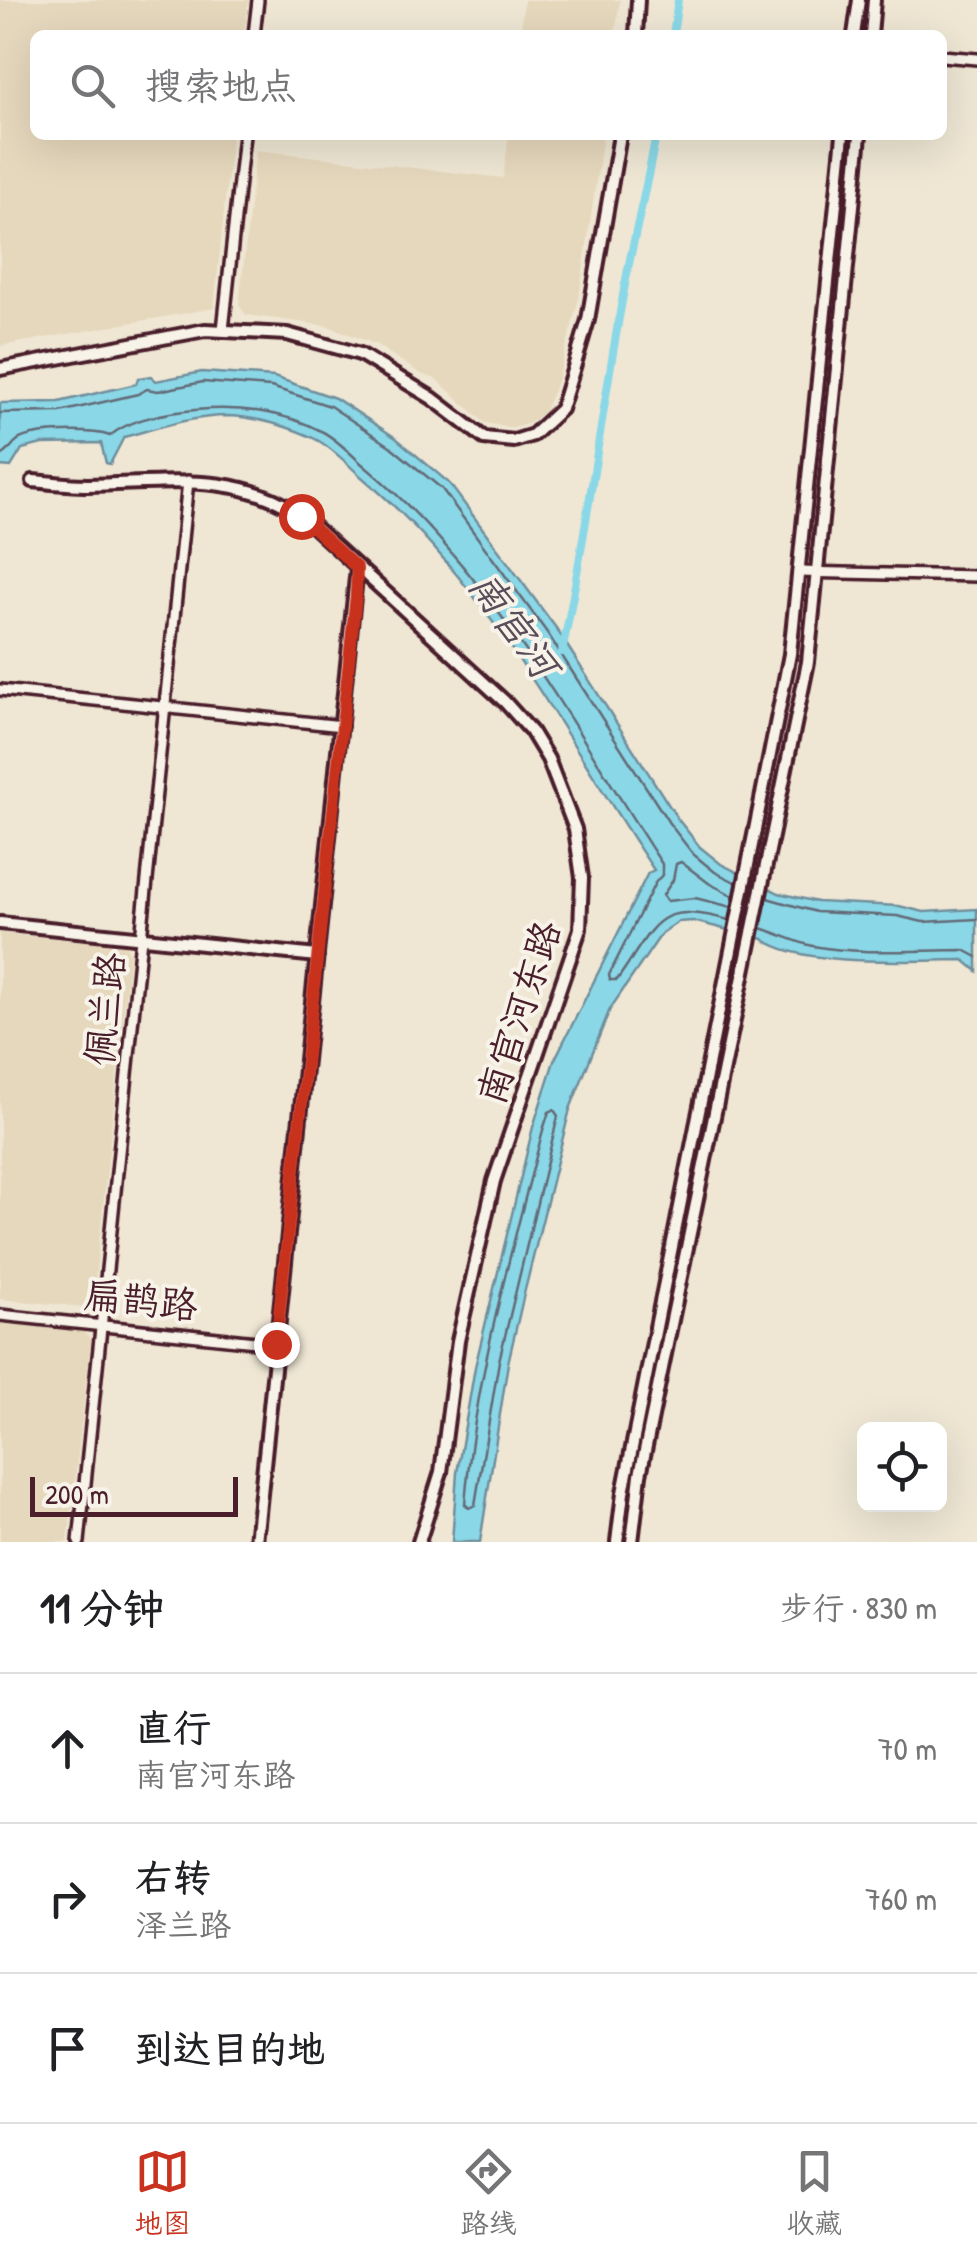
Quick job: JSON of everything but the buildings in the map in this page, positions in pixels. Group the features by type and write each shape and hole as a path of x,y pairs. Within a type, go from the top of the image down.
{"street":[{"path":"255,30 258,0"},
{"path":"636,30 638,0"},
{"path":"855,30 858,0"},
{"path":"871,30 874,0"},
{"path":"947,56 977,59"},
{"path":"223,330 243,140"},
{"path":"0,369 205,330 287,334 360,354 432,398 484,438 514,441 533,435 561,409 576,364 588,320 619,140"},
{"path":"617,1542 623,1494 790,654 843,140"},
{"path":"632,1542 640,1475 808,662 860,140"},
{"name":"南官河东路","path":"34,482 84,485 188,481 232,485 280,501 505,702 531,731 558,780 570,816 582,878 576,946 494,1181 458,1341 440,1472 418,1542"},
{"name":"佩兰路","path":"79,1542 188,481"},
{"path":"256,1542 357,568"},
{"path":"798,572 977,576"},
{"path":"356,595 382,590"},
{"path":"0,690 342,726"},
{"path":"0,923 317,956"},
{"name":"扁鹊路","path":"0,1314 276,1344"}],"shaded area":[{"path":"0,0 249,0 245,30 30,30 30,140 231,140 214,308 0,346"},
{"path":"524,0 620,0 616,30 521,30"},
{"path":"508,140 602,140 579,298 558,379 545,411 530,423 513,428 485,423 436,379 421,374 375,344 328,326 246,315 239,305 256,150 503,178"},
{"path":"0,933 126,945 130,954 93,1300 85,1307 0,1299"},
{"path":"0,1323 83,1331 91,1339 68,1542 0,1542"}],"water":[{"name":"南官河","path":"202,372 274,377 335,398 396,438 449,483 556,628 677,818 700,847 721,864 779,893 817,902 899,906 924,912 977,909 977,971 964,960 860,960 804,955 763,939 693,921 678,922 662,933 610,1009 570,1109 508,1363 480,1542 452,1542 457,1473 475,1367 533,1127 554,1061 648,873 654,870 487,614 409,520 323,444 274,424 215,417 124,437 110,464 106,463 101,443 42,444 22,449 11,467 0,466 0,403 59,402 136,384 138,378 151,376 156,381"}],"waterway":[{"path":"674,30 678,0"},
{"name":"南官河","path":"562,652 619,317 655,140"}],"route":[{"path":"276,1344 357,568 301,516"}]}
